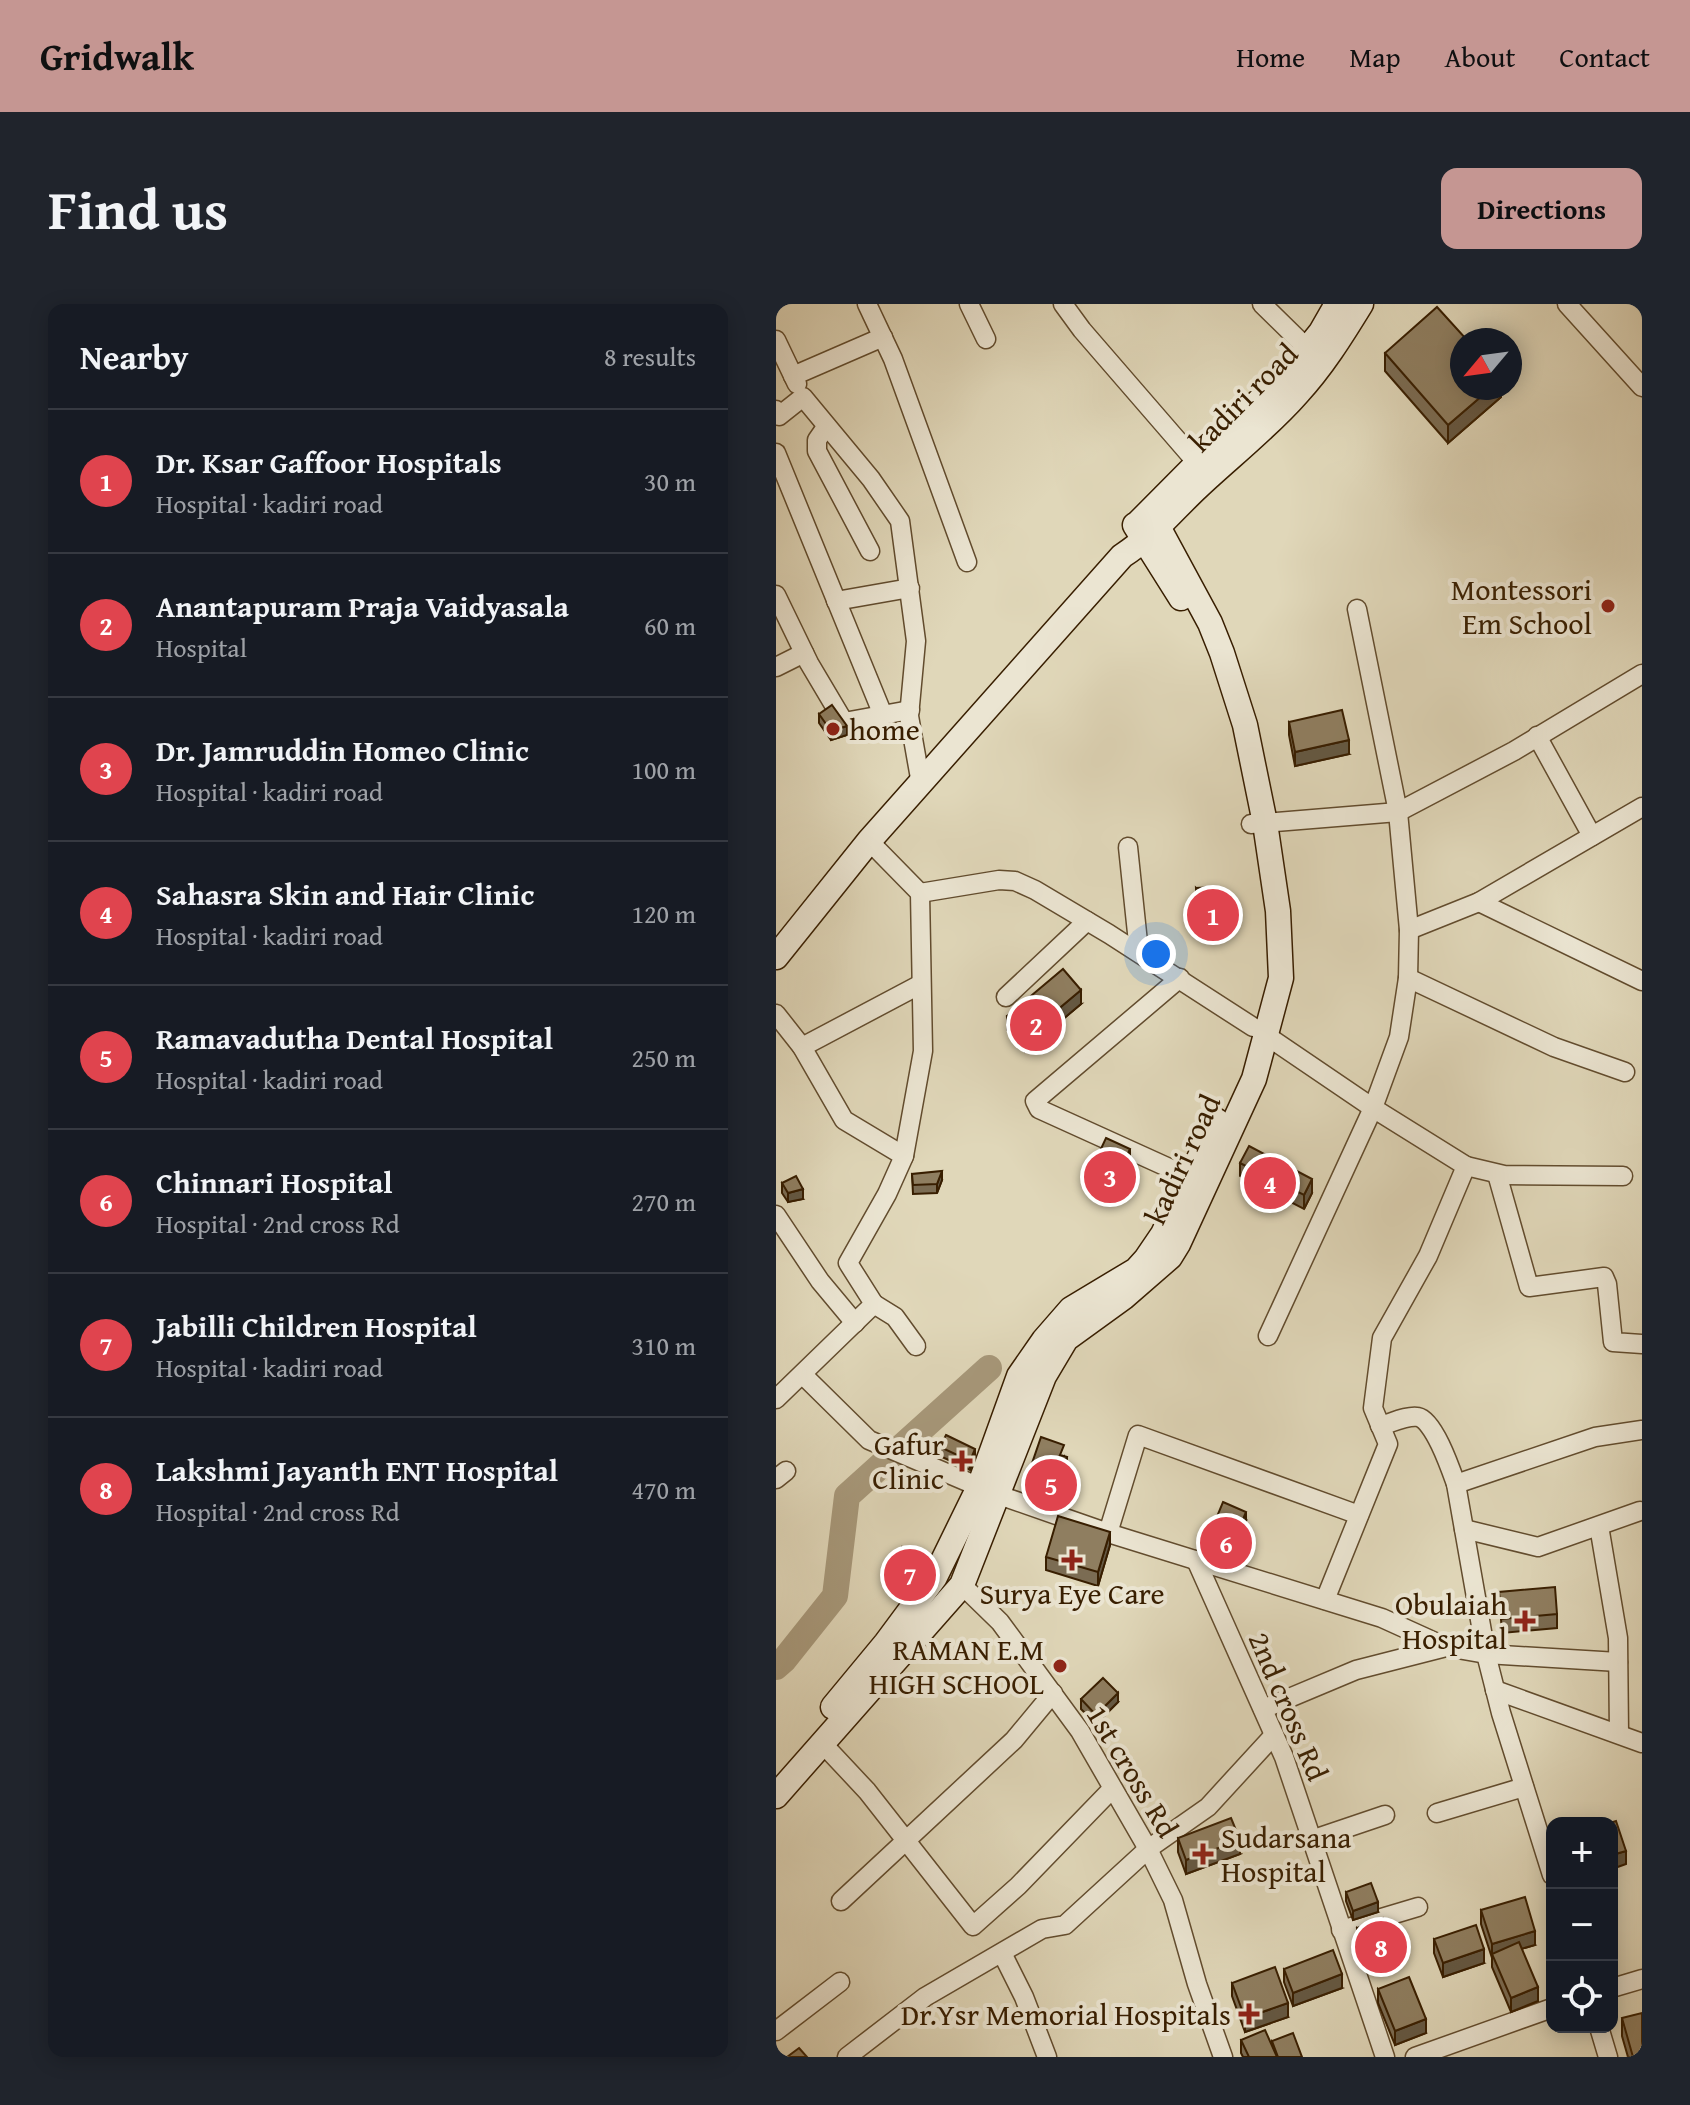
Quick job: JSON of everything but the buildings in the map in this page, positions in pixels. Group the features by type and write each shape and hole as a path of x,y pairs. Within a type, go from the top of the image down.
{"main road":[{"name":"kadiri road","path":"1148,527 1198,487 1297,395 1337,304"},
{"name":"kadiri road","path":"1148,527 1198,464 1315,356 1361,304"},
{"name":"kadiri road","path":"776,1796 962,1585 1019,1376 1071,1309 1136,1270 1163,1234 1279,989 1282,960 1278,911 1258,823 1215,669 1148,527"},
{"path":"776,957 869,841 1148,527"},
{"name":"kadiri road","path":"988,1490 1044,1376 1066,1339 1124,1297 1170,1257 1254,1079 1260,1032"},
{"path":"776,1777 886,1643 935,1577 988,1490"}],"street":[{"path":"867,304 883,337 967,562"},
{"path":"969,304 986,339"},
{"path":"1063,304 1198,464"},
{"path":"1262,304 1315,356"},
{"path":"1567,304 1642,387"},
{"path":"793,376 883,337"},
{"path":"776,340 803,397 871,479 900,521 916,641 910,710 921,784"},
{"path":"777,415 803,397"},
{"path":"826,427 817,440 817,451 870,551"},
{"path":"776,453 883,715"},
{"path":"836,601 910,588"},
{"path":"777,599 844,722 910,710"},
{"path":"1268,1336 1373,1108 1399,1037 1408,978 1409,930 1398,812 1357,609"},
{"path":"776,667 804,653"},
{"path":"1258,823 1398,812 1642,674"},
{"path":"1537,736 1592,836"},
{"path":"1409,930 1479,902 1642,807"},
{"path":"869,841 920,893 923,1051 904,1156 887,1194 848,1263 874,1304 895,1317 916,1346"},
{"path":"1128,847 1139,952"},
{"path":"920,893 999,880 1015,881 1035,890 1180,978 1373,1108 1466,1166 1497,1174 1623,1176"},
{"path":"1479,902 1642,981"},
{"path":"1006,997 1087,921"},
{"path":"1180,978 1035,1101 1035,1105 1189,1177"},
{"path":"1408,978 1554,1047 1625,1072"},
{"path":"802,1047 921,984"},
{"path":"776,1014 802,1047 844,1120 904,1156"},
{"path":"1325,1600 1388,1444 1373,1408 1382,1338 1428,1256 1466,1166"},
{"path":"1497,1174 1529,1287 1604,1277 1611,1339 1616,1343 1642,1344"},
{"path":"776,1215 820,1281 855,1323"},
{"path":"776,1399 874,1304"},
{"path":"803,1375 869,1440 988,1490 1108,1533 1382,1618 1446,1647 1486,1654 1618,1662"},
{"path":"1380,1426 1415,1416 1427,1422 1456,1484 1486,1654 1546,1856"},
{"path":"1456,1484 1595,1437 1642,1430"},
{"path":"1108,1533 1138,1435 1359,1515"},
{"path":"1464,1529 1538,1547 1640,1511"},
{"path":"1599,1526 1618,1638 1619,1734"},
{"name":"2nd cross Rd","path":"1196,1560 1284,1757 1385,2057"},
{"name":"1st cross Rd","path":"962,1585 1000,1622 1080,1731 1148,1849 1173,1900 1197,1984 1223,2057"},
{"path":"1263,1709 1356,1670 1446,1647"},
{"path":"1495,1690 1642,1743"},
{"path":"841,1901 1014,1740 1053,1693"},
{"path":"847,2057 925,1997 1042,1929 1065,1925 1148,1849 1208,1807 1274,1735"},
{"path":"822,1743 867,1791 973,1926 1018,1886 1112,1789"},
{"path":"1437,1813 1524,1787"},
{"path":"1311,1840 1385,1815"},
{"path":"1341,1930 1418,1907"},
{"path":"1002,1953 1024,1997 1047,2057"},
{"path":"1618,1986 1642,1979"},
{"path":"776,2031 840,1982"},
{"path":"1415,2057 1546,2010"},
{"path":"1601,2033 1608,2057"}],"waterway":[{"path":"776,1667 835,1596 847,1496 989,1368"}],"place":[{"name":"Montessori Em School","path":"1608,606"},
{"name":"home","path":"833,729"},
{"name":"Dr. Ksar Gaffoor Hospitals","path":"1213,915"},
{"name":"Anantapuram Praja Vaidyasala","path":"1036,1025"},
{"name":"Dr. Jamruddin Homeo Clinic","path":"1110,1177"},
{"name":"Sahasra Skin and Hair Clinic","path":"1270,1183"},
{"name":"Gafur Clinic","path":"962,1461"},
{"name":"Ramavadutha Dental Hospital","path":"1051,1485"},
{"name":"Chinnari Hospital","path":"1226,1543"},
{"name":"Surya Eye Care","path":"1072,1560"},
{"name":"Jabilli Children Hospital","path":"910,1575"},
{"name":"Obulaiah Hospital","path":"1525,1621"},
{"name":"RAMAN E.M HIGH SCHOOL","path":"1060,1666"},
{"name":"Sudarsana Hospital","path":"1203,1854"},
{"name":"Lakshmi Jayanth ENT Hospital","path":"1381,1947"},
{"name":"Dr.Ysr Memorial Hospitals","path":"1249,2014"}]}
